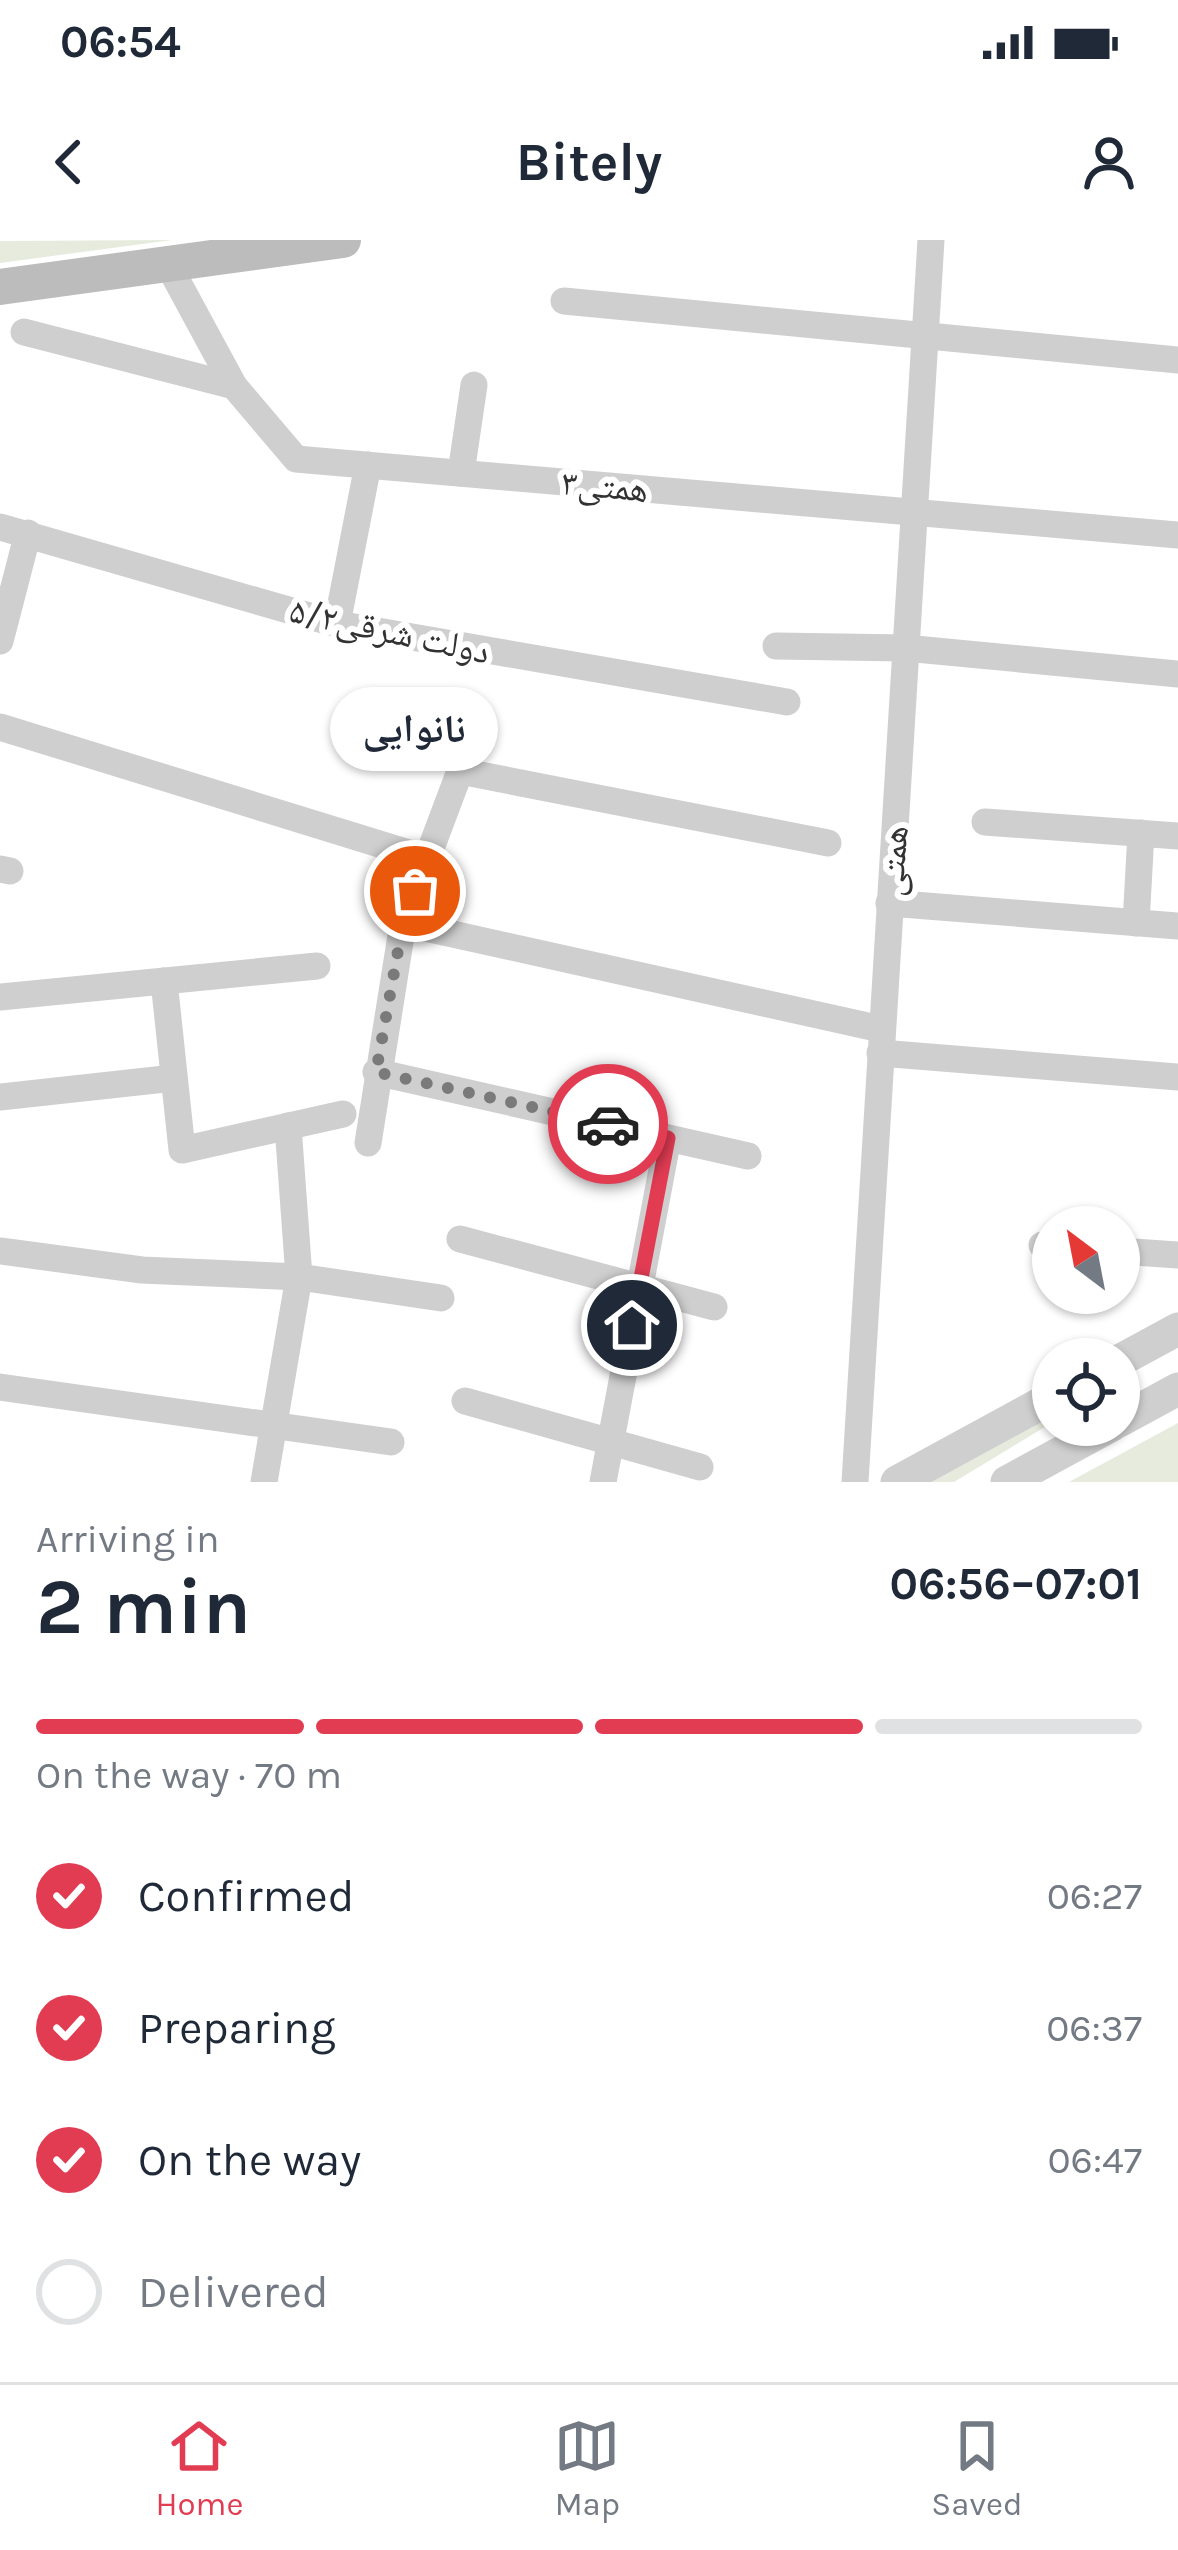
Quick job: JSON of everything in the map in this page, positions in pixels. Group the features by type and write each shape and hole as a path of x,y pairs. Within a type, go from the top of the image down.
{"main road":[{"path":"0,286 343,240"}],"street":[{"name":"همتی","path":"855,1482 931,240"},
{"path":"169,266 234,386"},
{"path":"564,301 1167,359"},
{"path":"24,332 234,386"},
{"name":"۳همتی","path":"234,386 296,459 1178,536"},
{"path":"461,473 474,386"},
{"path":"337,624 368,465"},
{"path":"0,641 14,530"},
{"name":"۵/۲دولت شرقی","path":"14,530 337,624 787,702"},
{"path":"776,646 905,648 1178,674"},
{"path":"0,727 428,859"},
{"path":"368,1143 403,923 460,771 828,843"},
{"path":"985,821 1178,836"},
{"path":"1136,923 1142,833"},
{"path":"889,903 1178,926"},
{"path":"403,923 880,1041 1178,1077"},
{"path":"0,998 316,966"},
{"path":"164,981 182,1150 343,1114"},
{"path":"376,1072 748,1156"},
{"path":"0,1097 174,1078"},
{"path":"265,1482 299,1277 288,1126"},
{"path":"603,1482 668,1138"},
{"path":"460,1239 714,1306"},
{"path":"0,1251 142,1270 299,1277 441,1298"},
{"path":"1140,1252 1178,1255"},
{"path":"1140,1350 1178,1329"},
{"path":"0,1387 391,1442"},
{"path":"1140,1409 1178,1389"},
{"path":"465,1401 700,1467"},
{"path":"897,1482 1032,1408"},
{"path":"1007,1482 1073,1446"}],"shaded area":[{"path":"172,240 0,263 0,241"},
{"path":"1032,1423 1032,1435 954,1482 931,1482"},
{"path":"1178,1423 1178,1482 1069,1482 1140,1446"}],"way so far":[{"path":"415,891 403,923 376,1072 608,1124"}],"place":[{"name":"نانوایی","path":"415,891"}],"route":[{"path":"608,1124 668,1138 632,1325"}]}
